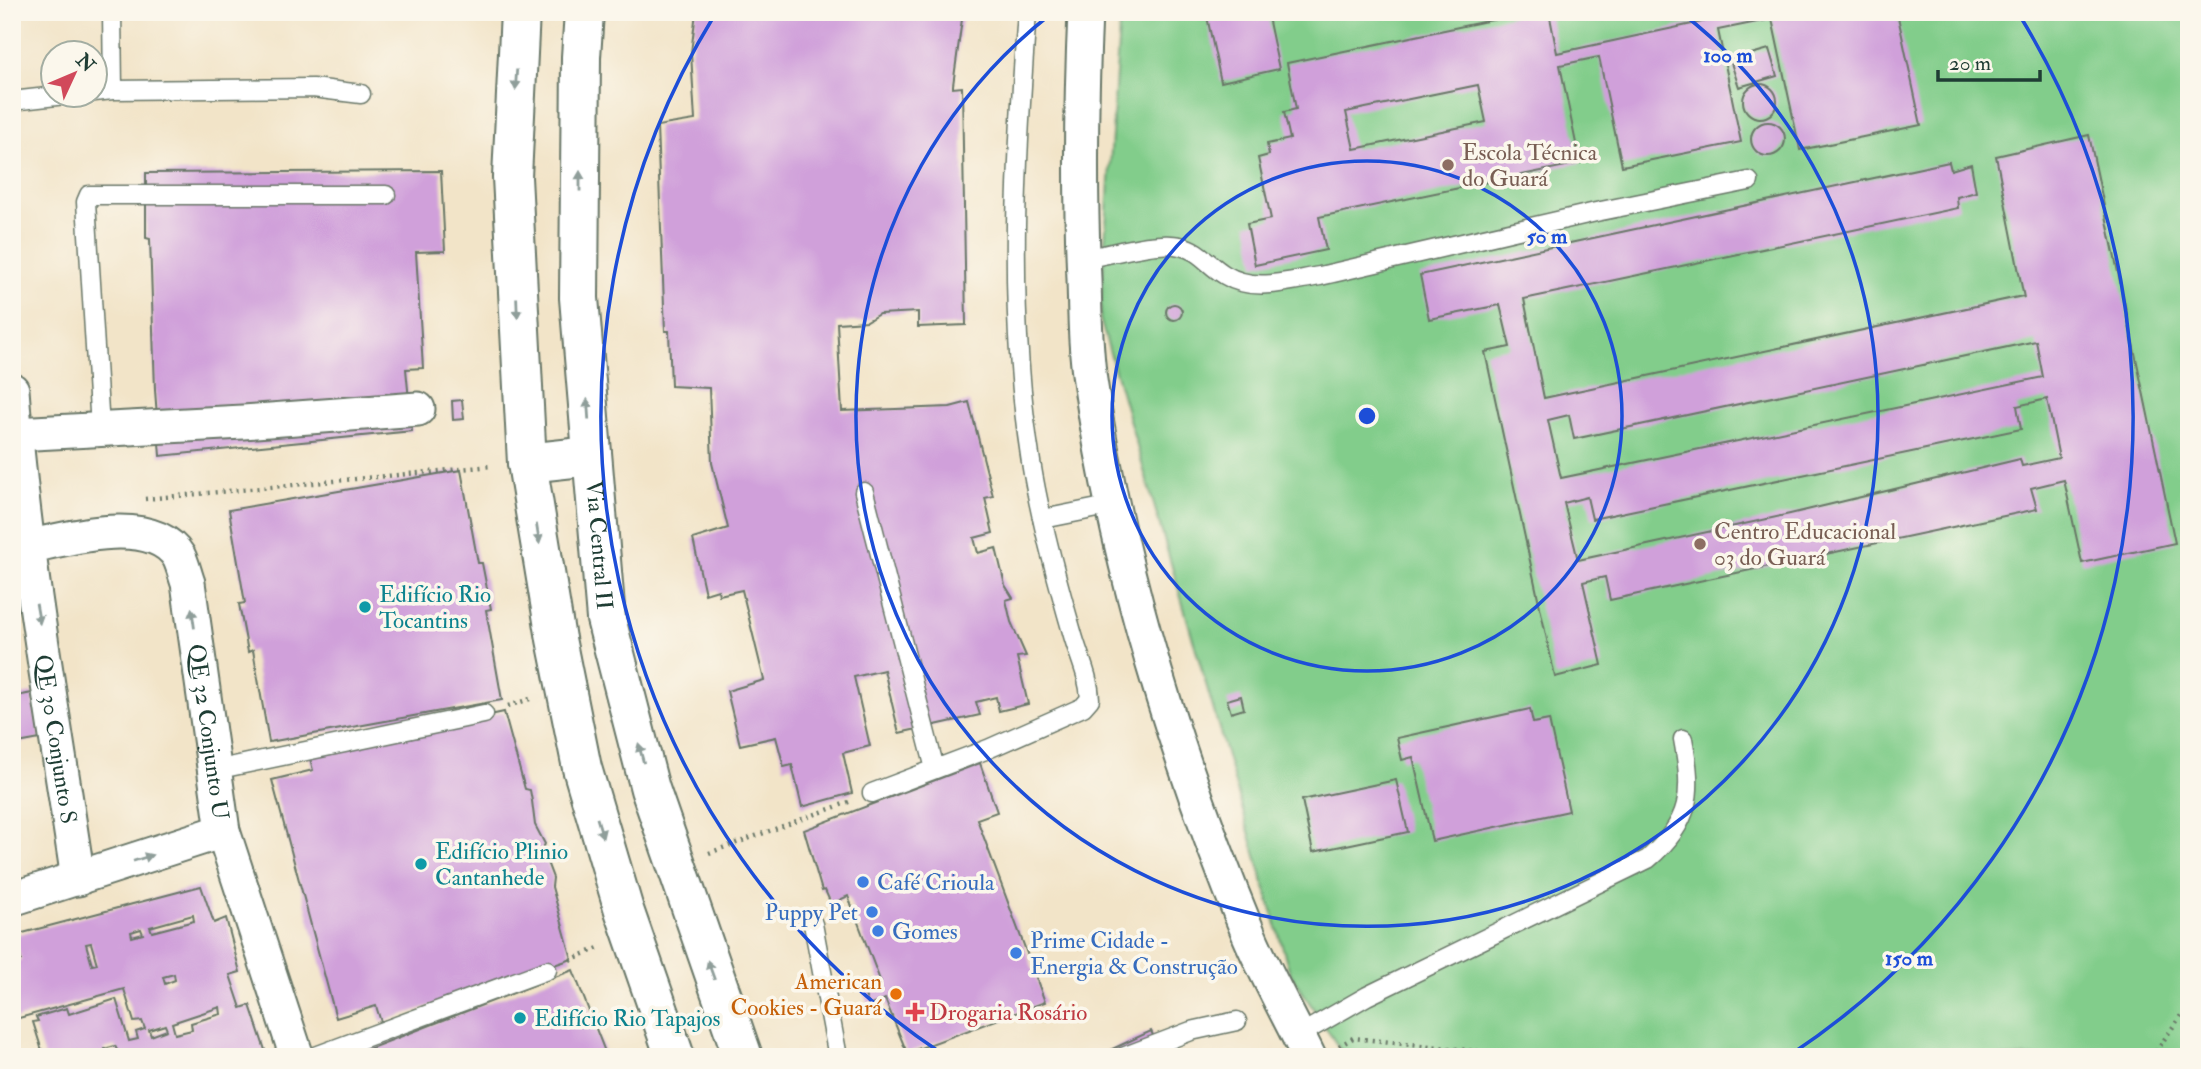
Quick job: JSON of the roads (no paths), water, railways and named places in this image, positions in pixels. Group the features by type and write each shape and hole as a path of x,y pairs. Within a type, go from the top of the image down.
{"street":[{"path":"520,12 512,177 527,463 565,689 582,768 633,934 675,1057"},
{"name":"Via Central II","path":"584,12 581,57 579,298 607,620 650,789 743,1057"},
{"path":"1085,12 1081,209 1090,385 1113,505 1148,644 1202,812 1250,935 1313,1048"},
{"name":"QE 30 Conjunto S","path":"12,390 26,547 46,657 78,879"},
{"path":"15,434 243,422 418,409"},
{"path":"527,463 591,456"},
{"name":"QE 32 Conjunto U","path":"26,547 89,535 135,532 158,539 178,556 188,583 223,831 297,1057"},
{"path":"12,899 223,831"}],"lane":[{"path":"112,12 113,90"},
{"path":"872,793 1083,707 1090,699 1090,685 1072,634 1043,519 1025,417 1014,210 1027,12"},
{"path":"108,91 313,88 361,94"},
{"path":"12,101 38,98"},
{"path":"1083,259 1177,245 1198,251 1223,275 1249,286 1320,276 1596,212 1749,181"},
{"path":"100,428 86,202 89,195 386,195"},
{"path":"864,492 934,769"},
{"path":"1043,519 1113,505"},
{"path":"215,770 484,714"},
{"path":"1313,1048 1411,974 1648,859 1679,825 1688,802 1690,780 1683,739"},
{"path":"813,924 838,1057"},
{"path":"313,1057 547,970"},
{"path":"1123,1057 1191,1031 1237,1021"}],"place":[{"name":"Escola Técnica do Guará","path":"1448,165"},
{"name":"Centro Educacional 03 do Guará","path":"1700,544"},
{"name":"Edifício Rio Tocantins","path":"365,607"},
{"name":"Edifício Plinio Cantanhede","path":"421,864"},
{"name":"Café Crioula","path":"863,882"},
{"name":"Puppy Pet","path":"872,912"},
{"name":"Gomes","path":"878,931"},
{"name":"Prime Cidade - Energia & Construção","path":"1016,953"},
{"name":"American Cookies - Guará","path":"896,994"},
{"name":"Drogaria Rosário","path":"915,1012"},
{"name":"Edifício Rio Tapajos","path":"520,1018"}]}
